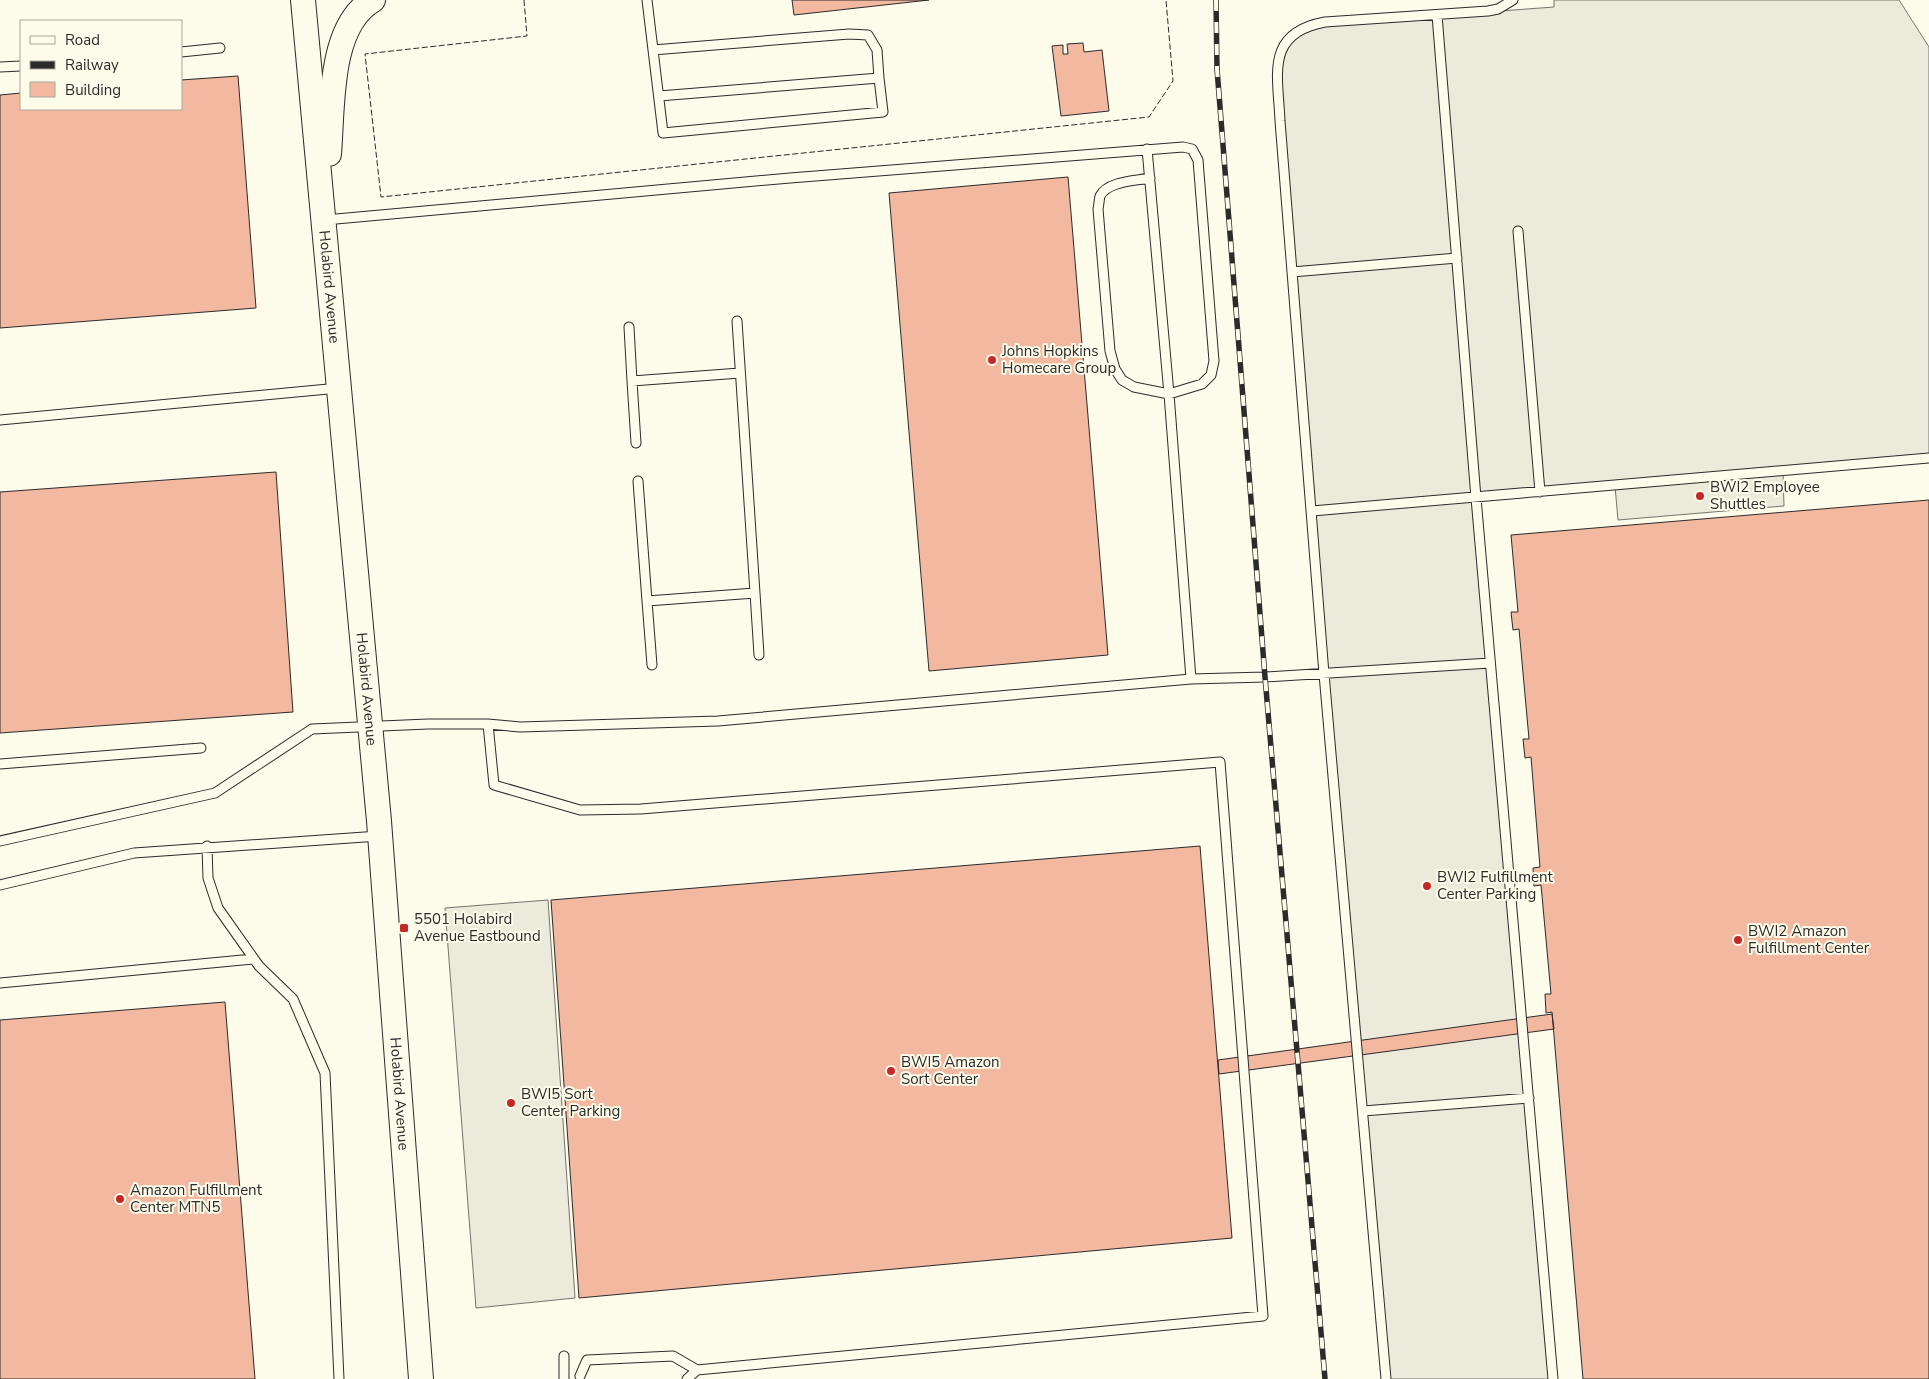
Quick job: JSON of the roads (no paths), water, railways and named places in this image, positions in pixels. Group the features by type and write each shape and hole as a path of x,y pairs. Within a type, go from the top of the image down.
{"main road":[{"name":"Holabird Avenue","path":"303,0 380,836 421,1379"},
{"path":"324,220 335,71 341,42 352,20 373,0"}],"lane":[{"path":"647,0 653,50 659,96 663,133 883,112 877,50 868,35 849,34 653,50"},
{"path":"1386,1379 1324,674 1280,121 1279,60 1283,46 1290,36 1312,25 1488,11 1498,9 1513,0"},
{"path":"1437,14 1490,663 1553,1379"},
{"path":"182,52 220,48"},
{"path":"0,67 20,66"},
{"path":"659,96 879,78"},
{"path":"324,220 790,178 1183,147 1192,149 1198,160 1214,361 1211,375 1202,384 1169,394 1134,387 1122,380 1115,369 1109,341 1098,209 1100,196 1108,188 1150,178"},
{"path":"1147,149 1169,394 1191,679"},
{"path":"1518,231 1540,492"},
{"path":"1292,272 1457,258"},
{"path":"737,321 759,655"},
{"path":"629,326 636,443"},
{"path":"632,381 740,372"},
{"path":"0,420 339,388"},
{"path":"1312,511 1929,458"},
{"path":"638,481 652,665"},
{"path":"647,601 755,593"},
{"path":"0,841 215,793 312,729 428,724 488,724 520,727 718,721 1191,679 1324,674 1490,663"},
{"path":"488,724 494,784 580,810 641,809 1220,762 1263,1316 697,1370 673,1356 587,1360 581,1378 564,1378 564,1356"},
{"path":"0,764 201,748"},
{"path":"0,885 134,853 207,846 380,836"},
{"path":"207,846 208,878 218,908 254,959 293,999 325,1073 339,1379"},
{"path":"0,983 254,959"},
{"path":"1363,1111 1529,1098"},
{"path":"687,1379 697,1370"}],"railway":[{"path":"1216,0 1217,69 1265,677 1325,1379"}],"place":[{"name":"Johns Hopkins Homecare Group","path":"992,360"},
{"name":"BWI2 Employee Shuttles","path":"1700,496"},
{"name":"BWI2 Fulfillment Center Parking","path":"1427,886"},
{"name":"5501 Holabird Avenue Eastbound","path":"404,928"},
{"name":"BWI2 Amazon Fulfillment Center","path":"1738,940"},
{"name":"BWI5 Amazon Sort Center","path":"891,1071"},
{"name":"BWI5 Sort Center Parking","path":"511,1103"},
{"name":"Amazon Fulfillment Center MTN5","path":"120,1199"}]}
